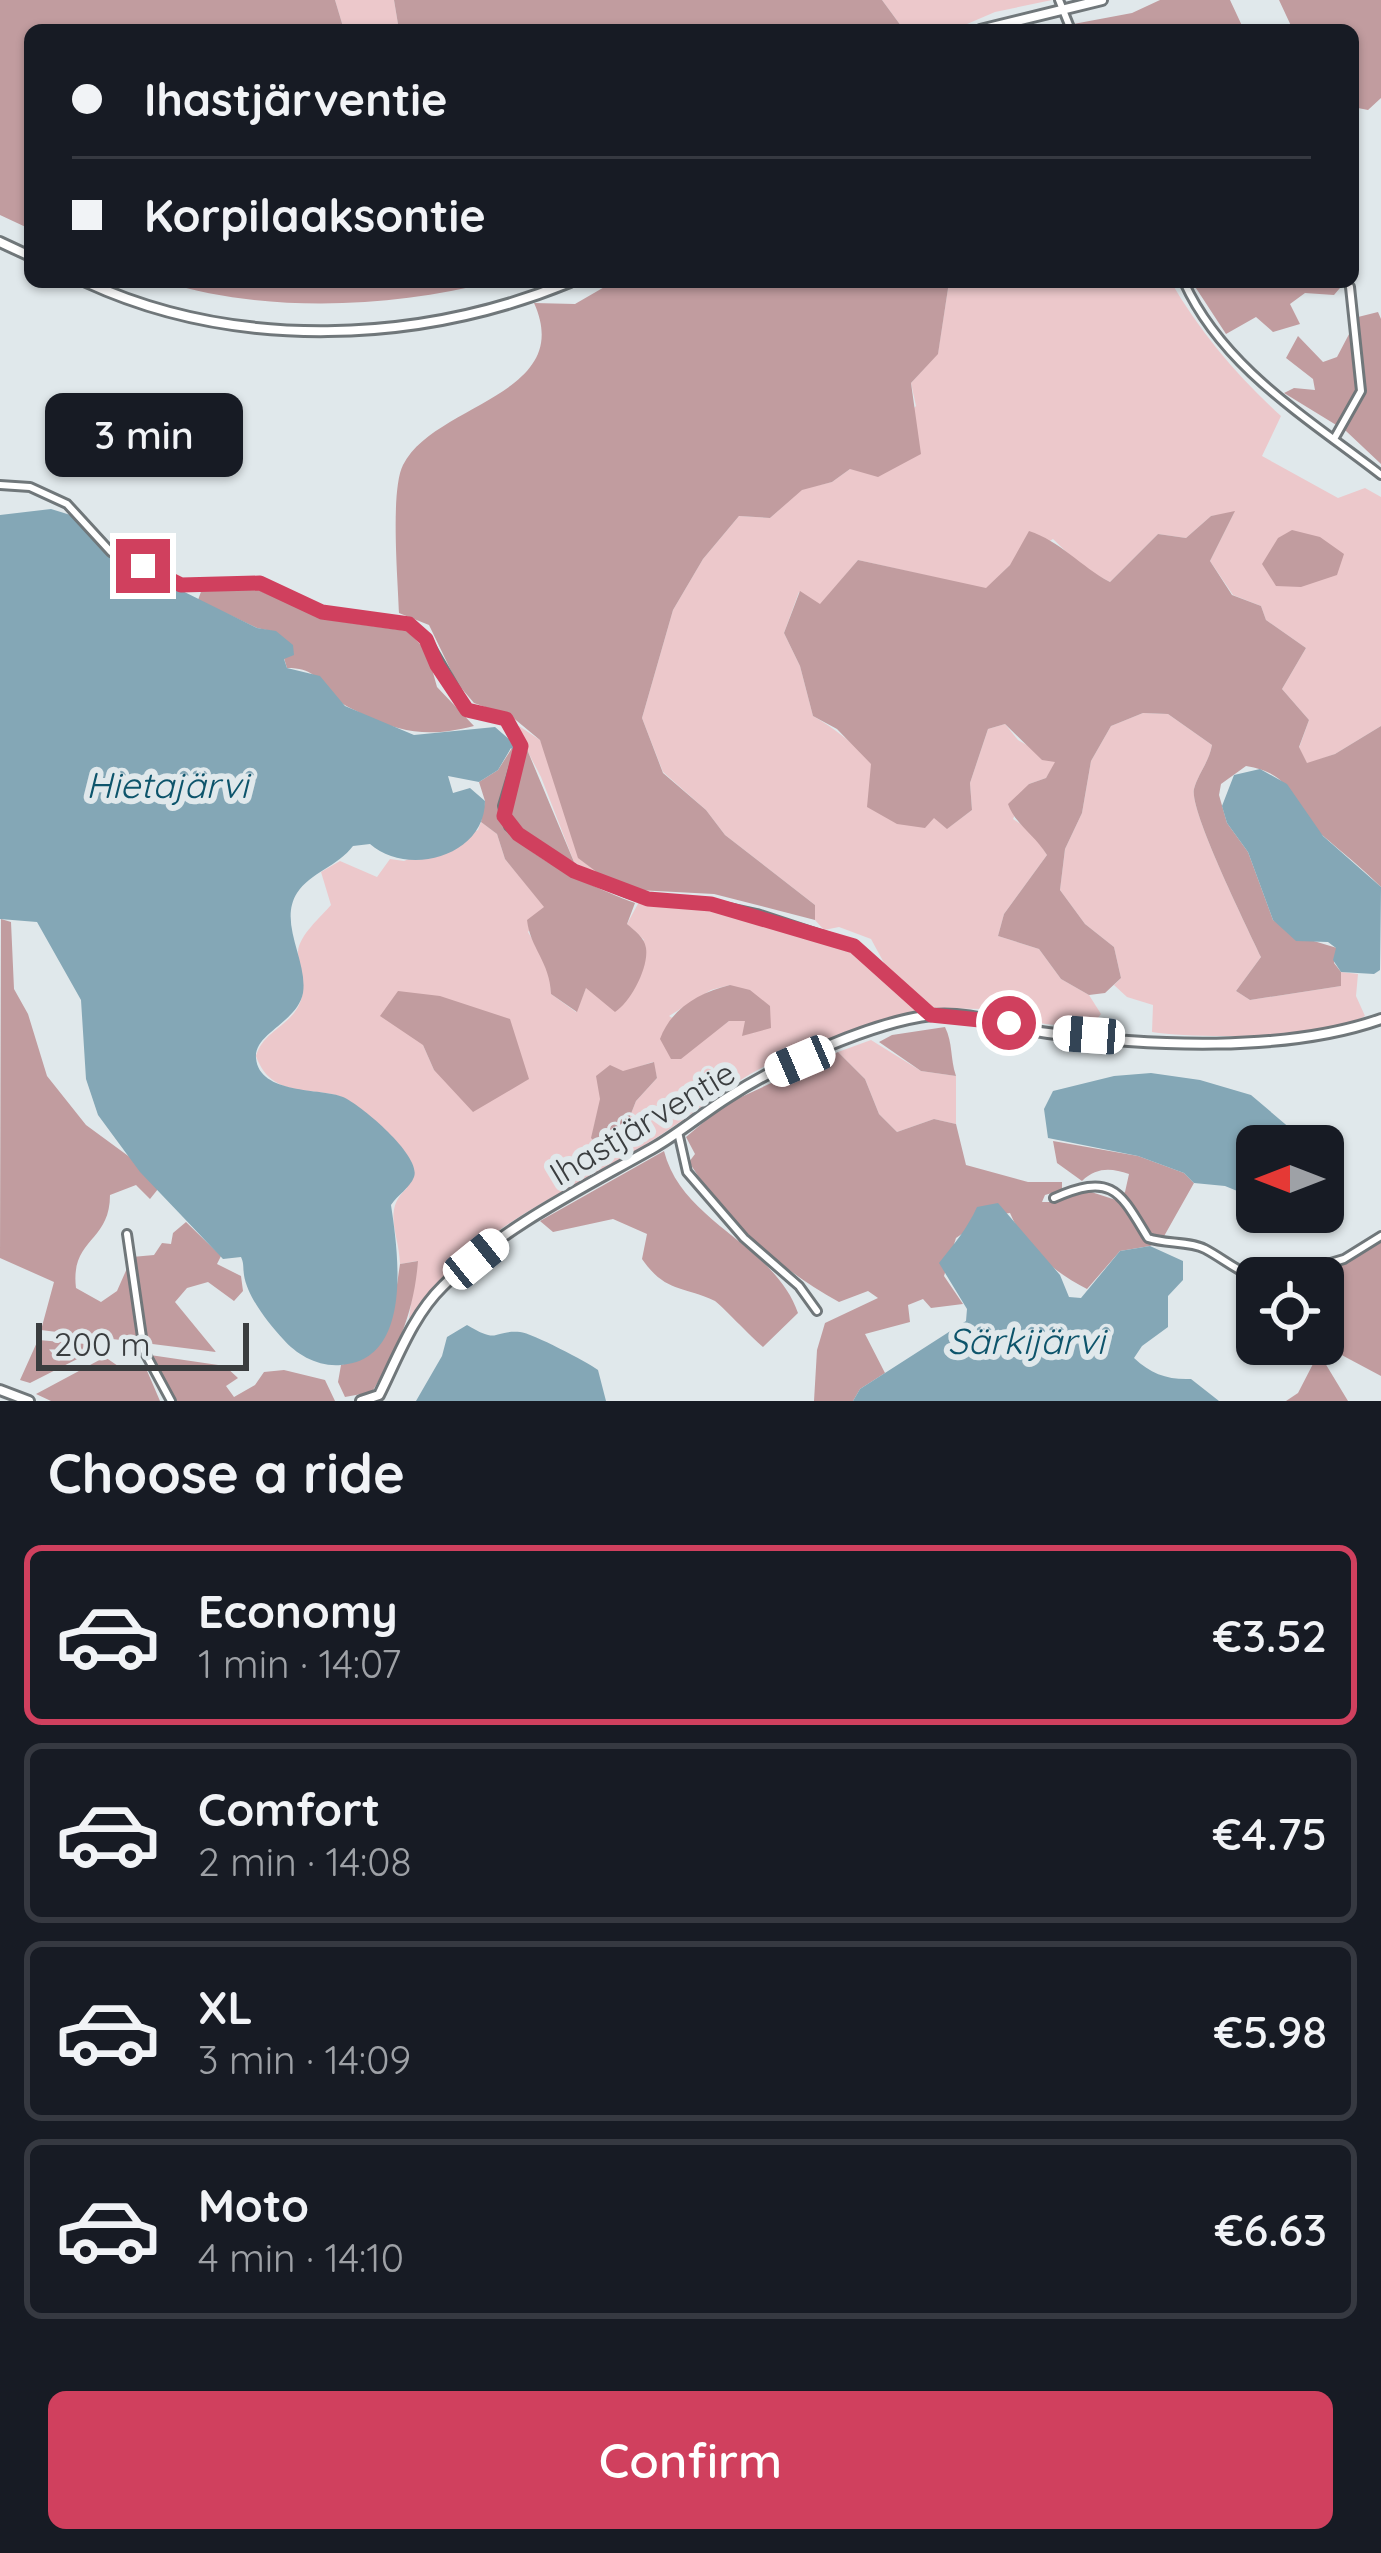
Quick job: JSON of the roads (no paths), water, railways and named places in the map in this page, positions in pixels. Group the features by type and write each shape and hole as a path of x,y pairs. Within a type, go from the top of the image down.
{"street":[{"path":"998,24 1060,4 1102,0"},
{"path":"104,288 192,317 298,332 410,326 512,306 556,288"},
{"path":"1187,288 1246,371 1381,475"},
{"path":"1334,439 1361,392 1350,288"},
{"path":"0,485 30,487 67,504 111,552 181,585 260,583 322,612 409,624 426,639 467,710 506,719 521,746 503,806 504,816 518,834 574,871 648,899 711,904 854,946 931,1015"},
{"name":"Ihastjärventie","path":"362,1401 379,1395 415,1324 442,1286 544,1210 769,1074 861,1035 931,1015 971,1016 1045,1032 1214,1042 1351,1030 1381,1019"},
{"path":"678,1132 687,1172 744,1238 799,1286 817,1310"},
{"path":"1054,1198 1079,1187 1114,1192 1130,1203 1148,1238 1171,1246 1202,1247 1236,1269"},
{"path":"127,1234 144,1352 171,1401"},
{"path":"1344,1259 1381,1236"},
{"path":"0,1390 29,1401"}],"water":[{"name":"Hietajärvi","path":"51,509 77,517 118,559 257,628 276,631 293,645 294,655 284,659 287,668 320,676 345,706 414,735 495,727 517,746 517,754 511,748 498,770 479,782 448,776 453,793 470,788 485,801 482,820 458,848 423,860 386,854 370,844 353,846 303,886 292,905 303,993 293,1012 257,1049 260,1070 279,1084 352,1102 388,1132 414,1168 412,1181 391,1205 398,1275 391,1325 381,1344 364,1359 332,1365 295,1350 254,1300 241,1257 223,1259 140,1172 98,1115 86,1079 81,1000 37,922 0,919 0,515"},
{"path":"1260,769 1287,784 1323,836 1381,887 1380,970 1374,974 1341,972 1333,960 1336,948 1328,942 1296,941 1273,920 1248,852 1227,823 1222,806 1234,775"},
{"path":"1151,1073 1200,1080 1251,1095 1286,1125 1236,1125 1236,1190 1194,1183 1184,1173 1138,1156 1048,1138 1044,1109 1053,1091 1114,1076"},
{"name":"Särkijärvi","path":"998,1203 1060,1275 1069,1297 1081,1298 1120,1251 1150,1246 1183,1261 1183,1280 1168,1296 1168,1327 1134,1358 1160,1375 1191,1379 1219,1401 853,1401 860,1389 966,1321 967,1309 939,1263 977,1207"},
{"path":"467,1325 491,1335 520,1332 583,1361 598,1370 606,1401 416,1401 442,1356 447,1337"}]}
